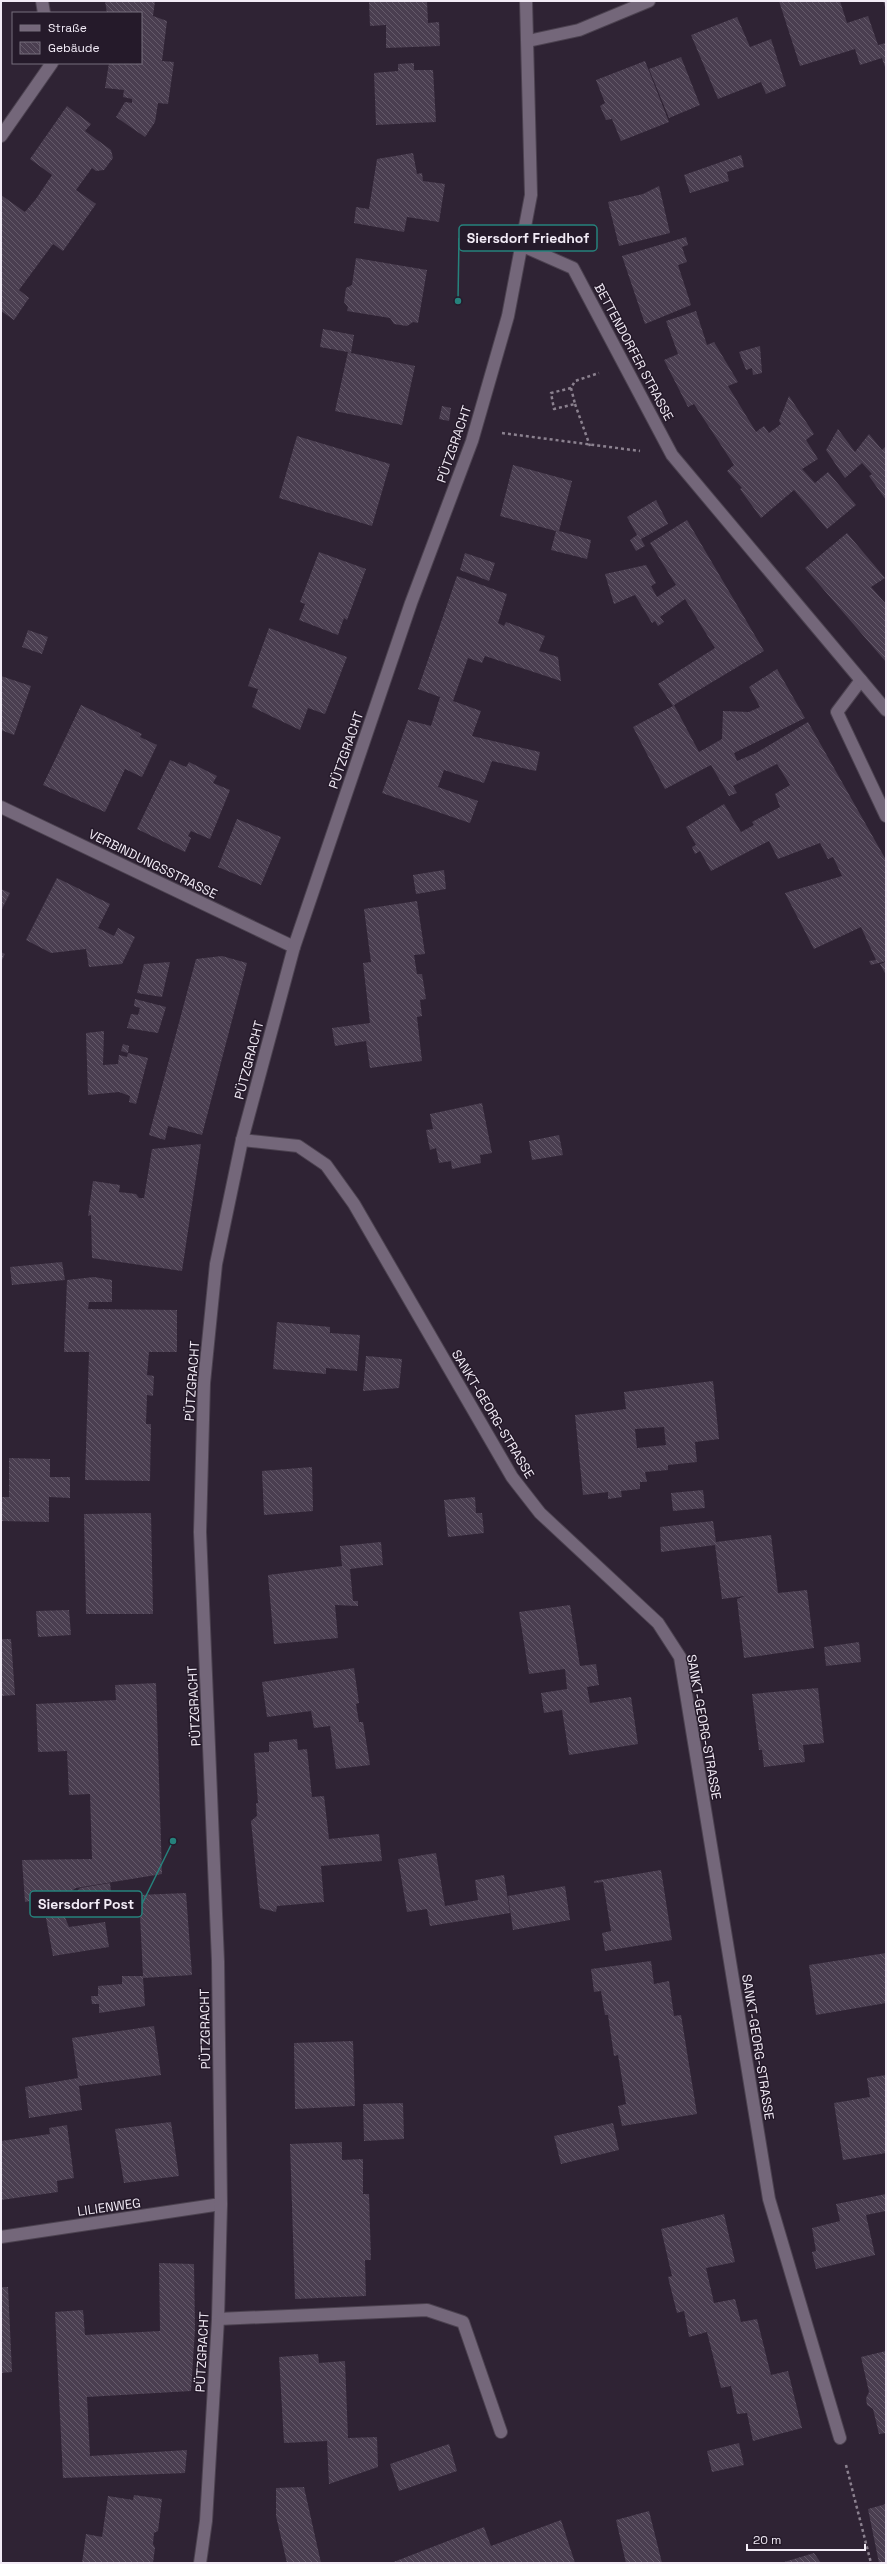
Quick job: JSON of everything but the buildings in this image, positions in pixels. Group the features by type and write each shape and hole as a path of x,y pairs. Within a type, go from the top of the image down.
{"street":[{"path":"42,1 44,12"},
{"path":"523,246 531,195 526,1"},
{"path":"528,40 579,30 649,1"},
{"path":"1,136 51,64"},
{"name":"BETTENDORFER STRASSE","path":"523,246 573,268 626,365 672,455 886,710"},
{"name":"PÜTZGRACHT","path":"200,2563 206,2521 218,2319 221,2204 218,1961 200,1516 204,1383 216,1264 242,1140 294,947 411,603 475,429 508,316 523,246"},
{"path":"861,680 837,712 886,816"},
{"name":"VERBINDUNGSSTRASSE","path":"1,807 294,947"},
{"name":"SANKT-GEORG-STRASSE","path":"242,1140 298,1146 326,1165 354,1204 512,1477 540,1513 658,1623 680,1657 769,2199 840,2438"},
{"name":"LILIENWEG","path":"1,2237 221,2204"},
{"path":"218,2319 427,2310 463,2322 501,2432"}],"path":[{"path":"575,404 554,409 551,392 570,388 575,381 626,365"},
{"path":"570,388 590,446"},
{"path":"475,429 590,446 672,455"},
{"path":"840,2438 871,2563"}],"place":[{"name":"Siersdorf Friedhof","path":"458,301"},
{"name":"Siersdorf Post","path":"173,1841"}]}
